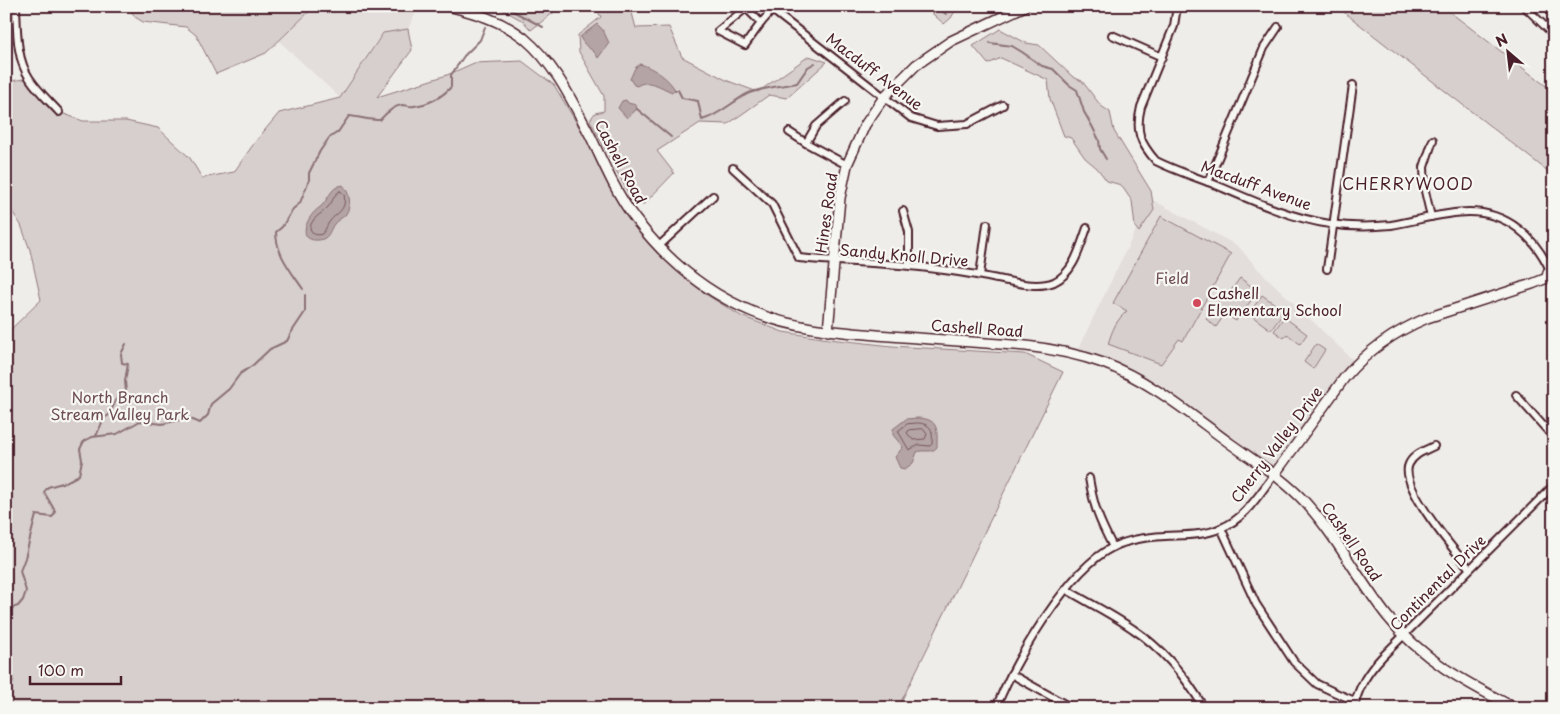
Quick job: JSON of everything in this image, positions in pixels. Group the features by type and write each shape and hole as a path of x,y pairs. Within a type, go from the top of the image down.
{"street":[{"path":"16,6 23,64 29,78 59,112"},
{"name":"Cashell Road","path":"448,6 482,15 507,27 523,38 546,60 558,75 570,96 635,219 658,246 701,284 754,312 795,326 828,331 1026,346 1053,350 1104,364 1140,381 1274,475 1304,500 1324,523 1374,598 1403,634 1434,661 1463,681 1516,708"},
{"name":"Hines Road","path":"828,331 840,198 847,165 865,125 884,98 916,65 951,41 1025,6"},
{"name":"Macduff Avenue","path":"1177,6 1174,26 1141,107 1138,121 1140,140 1156,161 1283,213 1333,224 1389,225 1469,212 1489,214 1506,220 1533,241 1544,256 1551,275"},
{"path":"1524,6 1554,35"},
{"path":"761,23 746,8 718,31 745,45 772,8"},
{"name":"Macduff Avenue","path":"772,8 911,118 937,126 967,124 1003,105"},
{"path":"1208,182 1264,48 1278,27"},
{"path":"1112,35 1162,57"},
{"path":"1327,269 1353,85"},
{"path":"806,143 816,126 845,101"},
{"path":"789,132 847,165"},
{"path":"1431,217 1425,191 1424,167 1433,140"},
{"name":"Sandy Knoll Drive","path":"733,168 772,204 799,258 909,266 980,275 1032,285 1045,285 1063,276 1072,265 1088,228"},
{"path":"658,246 713,196"},
{"path":"903,211 909,232 909,266"},
{"path":"980,275 987,224"},
{"name":"Cherry Valley Drive","path":"996,708 1011,674 1035,632 1090,563 1113,547 1139,538 1195,534 1221,528 1232,522 1244,512 1274,475 1335,390 1357,364 1387,340 1411,325 1427,318 1532,284 1551,275"},
{"path":"1516,394 1554,438"},
{"path":"1434,446 1415,455 1409,463 1407,477 1411,488 1442,536 1469,568"},
{"path":"1089,478 1098,519 1113,547"},
{"name":"Continental Drive","path":"1354,704 1368,673 1403,634 1554,485"},
{"path":"1221,528 1256,604 1294,662 1317,684 1354,704"},
{"path":"1067,590 1133,629 1156,646 1178,670 1204,708"},
{"path":"1011,674 1072,708"}],"shaded area":[{"path":"315,6 419,6 408,29 382,33 340,98 279,41"},
{"name":"Cashell Elementary School","path":"1151,199 1238,246 1259,270 1357,364 1274,475 1140,381 1075,355"}],"green space":[{"path":"6,6 16,6 19,42 6,42"},
{"path":"128,6 315,6 266,53 216,74 196,35 186,27 143,22 135,17"},
{"path":"496,6 562,6 531,30 523,21"},
{"path":"595,6 625,6 632,13 636,28 669,27 682,57 728,81 758,92 809,56 827,62 787,98 769,95 728,124 700,123 657,151 674,173 644,204 633,203 590,120 595,113 604,111 604,96 579,52 578,35 601,17"},
{"path":"924,6 951,6 955,11 944,24"},
{"path":"1336,6 1442,6 1554,92 1554,176"},
{"name":"North Branch Stream Valley Park","path":"408,29 412,50 377,97 447,75 474,63 522,61 554,85 585,137 618,202 651,243 676,269 707,295 741,316 783,332 829,339 892,346 1025,354 1063,372 898,708 6,708 6,334 41,300 30,250 21,225 6,202 6,82 29,78 59,112 83,121 126,121 158,128 190,158 202,178 234,172 279,113 340,98 383,33"},
{"path":"1000,29 1026,43 1039,45 1073,77 1082,81 1101,106 1110,112 1114,131 1151,191 1154,210 1139,232 1135,227 1132,201 1121,185 1107,181 1097,168 1085,158 1071,138 1064,136 1050,99 1048,80 1001,58 988,64 973,46"},
{"name":"Field","path":"1161,216 1231,254 1183,341 1179,339 1161,364 1108,344 1115,326 1127,311 1113,303"},
{"path":"1240,278 1258,291 1236,321 1225,314 1216,327 1206,319 1221,298 1224,300"},
{"path":"1262,295 1285,311 1271,330 1249,314"},
{"path":"1284,317 1307,334 1300,344 1287,334 1284,338 1274,331"},
{"path":"1316,344 1325,350 1313,369 1304,362"}],"water":[{"path":"597,24 603,30 609,43 598,58 580,37"},
{"path":"640,64 660,74 675,90 672,92 650,83 634,85 630,79 635,68"},
{"path":"626,100 628,103 636,105 637,109 627,118 618,108 622,101"},
{"path":"343,185 349,199 349,207 346,214 334,224 325,238 312,240 307,237 305,233 307,222 332,191 338,186"},
{"path":"918,418 934,423 937,431 937,447 930,451 917,452 913,463 905,469 900,468 895,457 903,447 893,435 893,429 906,419"}],"waterway":[{"path":"510,6 511,10 543,27"},
{"path":"935,6 946,14"},
{"path":"303,289 281,255 276,232 282,227 293,209 300,203 309,180 309,173 329,138 338,132 349,116 380,120 387,112 396,107 425,104 443,94 451,87 451,75 464,56 480,40 485,27"},
{"path":"990,43 1012,46 1042,66 1053,69 1069,85 1077,90 1084,112 1099,140 1100,149 1106,159"},
{"path":"675,90 678,90 682,98 698,101 702,120 714,115 752,92 797,83 808,67 815,63"},
{"path":"637,109 671,137"},
{"path":"6,610 18,606 23,600 26,591 20,571 36,515 52,517 54,515 55,511 44,492 48,487 66,482 79,475 82,460 80,449 84,441 92,437 117,434 140,421 162,424 188,418 200,423 208,415 211,404 229,389 240,374 270,349 287,341 305,312 305,295"},
{"path":"96,436 104,418 109,415 117,398 126,392 125,381 128,364 122,363 121,354 126,344"},
{"path":"6,662 11,669 13,683 6,684"}],"place":[{"name":"Cashell Elementary School","path":"1197,303"}],"district":[{"name":"CHERRYWOOD","path":"1408,184"}]}
